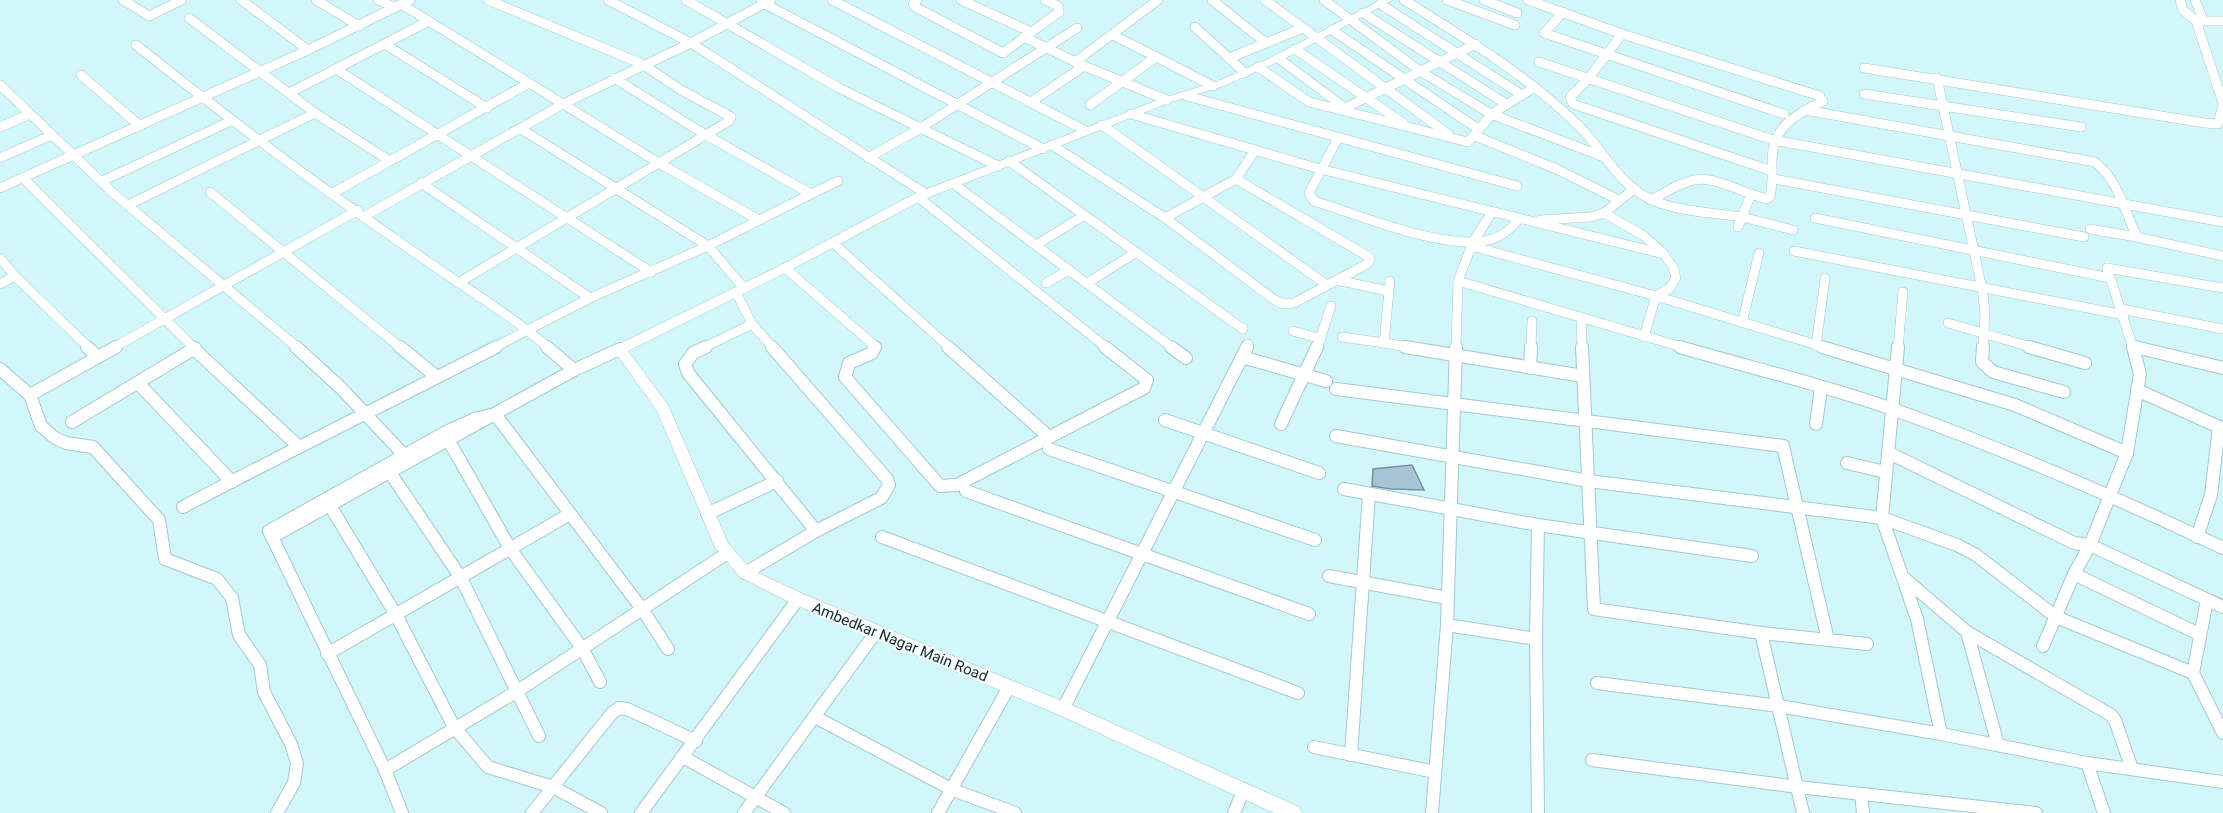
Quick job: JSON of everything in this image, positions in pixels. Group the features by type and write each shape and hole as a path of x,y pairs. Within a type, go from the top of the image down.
{"street":[{"path":"123,0 149,16 182,0"},
{"path":"241,0 308,50"},
{"path":"316,0 359,26"},
{"path":"378,0 402,4 657,162 759,220"},
{"path":"458,283 657,162 706,135 729,121 731,117 681,90 642,64 488,0"},
{"path":"608,0 691,43 922,195 1147,380 1144,388 1049,443 957,485 940,486 845,377 844,369 849,362 872,353 875,346 785,268"},
{"path":"686,0 725,25 919,129 1004,164 1083,216 1243,329"},
{"path":"832,0 1086,130"},
{"path":"917,0 913,3 915,7 999,52 1007,51 1059,12 1058,6 1045,0"},
{"path":"960,0 1075,62 1167,100"},
{"path":"1075,62 1158,0"},
{"path":"1212,0 1266,43"},
{"path":"1265,0 1454,138"},
{"path":"1324,0 1420,71 1491,114 1606,158"},
{"path":"1404,0 1476,44 1535,87 1580,127 1633,190 1651,200 1742,217 1793,230"},
{"path":"1447,0 1515,25"},
{"path":"1484,0 1518,14"},
{"path":"1528,0 1622,34 1822,98 1778,130 1773,140 1773,175 1769,198 1700,178 1685,181 1651,200"},
{"path":"1864,68 2218,124 2223,103 2219,74 2196,21 2183,10 2180,0"},
{"path":"2195,0 2202,17 2196,21"},
{"path":"30,395 285,252 422,183 563,104 642,64 691,43 764,1 956,105 1048,147 1165,218 1276,301 1283,304 1294,303 1367,264 1369,257 1236,179"},
{"path":"387,469 404,455 495,414 574,370 785,268 922,195 1048,147 1086,130 1167,100 1214,86 1278,58 1384,2 1455,54 1522,95"},
{"path":"0,188 308,50 402,4"},
{"path":"1563,12 1544,33 1784,114"},
{"path":"1364,13 1506,104"},
{"path":"189,18 315,113 390,161"},
{"path":"289,93 429,21"},
{"path":"2196,21 2223,21"},
{"path":"1195,27 1245,73"},
{"path":"868,158 993,83 1077,28"},
{"path":"1229,58 1302,28"},
{"path":"1332,30 1476,133 1619,200"},
{"path":"1622,34 1607,56 1570,97 1573,104 1773,175 1966,216 2084,237"},
{"path":"1113,35 1214,86"},
{"path":"1343,109 1476,44"},
{"path":"136,45 232,120 458,283 529,331 574,370"},
{"path":"386,45 487,108"},
{"path":"1295,49 1411,128"},
{"path":"1090,105 1155,57"},
{"path":"1278,58 1343,109"},
{"path":"1539,62 1773,140 2223,222"},
{"path":"1031,102 1084,66"},
{"path":"1258,67 1304,100 1468,142 1491,114 1535,87"},
{"path":"336,69 651,272"},
{"path":"81,75 140,126"},
{"path":"615,78 706,135 811,194"},
{"path":"1937,78 1982,289 1985,332 1982,362 1993,372 2064,392"},
{"path":"333,192 529,83"},
{"path":"0,85 128,205 227,285 368,413 404,455"},
{"path":"1864,94 2081,127"},
{"path":"1186,96 1517,186"},
{"path":"1804,110 2095,162 2104,168 2125,204 2138,237"},
{"path":"128,205 315,113"},
{"path":"0,127 30,114"},
{"path":"1131,114 1320,169 1664,254"},
{"path":"102,181 232,120"},
{"path":"1102,125 1327,285"},
{"path":"521,129 708,246 740,290 752,324 887,479 889,485 881,498 816,531 745,573"},
{"path":"0,158 52,135"},
{"path":"1338,138 1309,193 1314,201 1656,296 2032,411 2127,453"},
{"path":"1165,218 1236,179 1255,150"},
{"path":"23,178 164,320 298,446"},
{"path":"183,507 590,298 708,246 838,181"},
{"path":"422,183 590,298"},
{"path":"954,184 1186,358"},
{"path":"1472,244 1497,238 1523,220 1590,217 1604,213 1633,190"},
{"path":"210,192 437,377"},
{"path":"1738,227 1751,194"},
{"path":"1432,813 1446,625 1458,281 1472,244 1492,213"},
{"path":"1604,213 1644,236 1664,254 1676,269 1677,276 1669,290 1656,296 1644,337"},
{"path":"1036,245 1083,216"},
{"path":"1815,218 2110,278"},
{"path":"2090,229 2223,256"},
{"path":"832,242 1049,443 1173,491 1315,540"},
{"path":"1794,251 1982,289 2223,329"},
{"path":"1087,284 1136,253"},
{"path":"1742,323 1759,253"},
{"path":"0,258 15,276 98,357"},
{"path":"2043,646 2074,574 2090,545 2127,453 2140,374 2123,312 2107,267 2223,288"},
{"path":"1046,283 1069,270"},
{"path":"0,284 15,276"},
{"path":"1816,345 1825,278"},
{"path":"1337,280 1389,286 1384,343"},
{"path":"1458,281 1892,409 1991,445 2109,494 2223,548"},
{"path":"1902,292 1882,518 1917,619 1941,734"},
{"path":"1281,424 1321,339 1331,306"},
{"path":"1581,317 1594,609 1761,633 1867,644"},
{"path":"1530,368 1532,321"},
{"path":"1947,323 1985,332 2085,363"},
{"path":"752,324 693,353 685,364 688,373 816,531"},
{"path":"1293,331 1321,339"},
{"path":"1342,337 1583,376"},
{"path":"1064,709 1248,344"},
{"path":"2133,346 2223,368"},
{"path":"72,422 195,348"},
{"name":"Ambedkar Nagar Main Road","path":"620,349 663,409 726,554 745,573 798,599 1064,709 1293,813"},
{"path":"1242,357 1326,381"},
{"path":"0,369 30,395 41,426 55,438 66,443 93,447 159,520 165,559 171,564 199,570 219,580 231,592 235,603 235,622 239,635 260,666 264,691 289,738 297,762 297,777 277,813"},
{"path":"138,383 232,482"},
{"path":"1816,424 1821,388"},
{"path":"1336,389 1783,446 1828,640"},
{"path":"2137,390 2219,427 2211,495 2197,537"},
{"path":"495,414 642,609 668,649"},
{"path":"1165,420 1319,474"},
{"path":"1336,436 1589,481 1882,518 1957,545 1976,555 2056,617 2193,673"},
{"path":"402,813 385,770 272,537 328,502 446,437"},
{"path":"446,437 511,550 582,648 600,682"},
{"path":"1889,453 2074,543 2090,545 2223,607"},
{"path":"1847,463 1886,472"},
{"path":"387,469 461,578 539,736"},
{"path":"708,514 777,481"},
{"path":"1344,489 1538,525 1752,556"},
{"path":"966,491 1309,614"},
{"path":"1352,755 1369,494"},
{"path":"328,502 396,615 454,727 488,767 553,787 601,813"},
{"path":"327,654 570,514"},
{"path":"1538,525 1536,639 1538,813"},
{"path":"882,537 1298,693"},
{"path":"385,770 516,692 726,554"},
{"path":"2074,574 2199,634"},
{"path":"1329,576 1447,598"},
{"path":"1902,576 1967,632 2111,715 2115,720 2132,769"},
{"path":"641,813 798,599"},
{"path":"2206,600 2193,673 2223,733"},
{"path":"1446,625 1536,639"},
{"path":"744,813 876,632"},
{"path":"1967,632 1998,745"},
{"path":"1761,633 1803,813"},
{"path":"1597,683 1779,706 1941,734 2087,763 2223,782"},
{"path":"938,813 1009,687"},
{"path":"532,813 612,713 619,708 627,709 696,741"},
{"path":"815,717 953,790 1016,813"},
{"path":"1314,747 1435,772"},
{"path":"683,757 784,813"},
{"path":"1592,760 1798,787 2036,813"},
{"path":"2087,763 2104,813"},
{"path":"1233,813 1244,789"},
{"path":"1861,794 1863,813"}],"building":[{"path":"1412,465 1424,490 1372,486 1373,469"}]}
